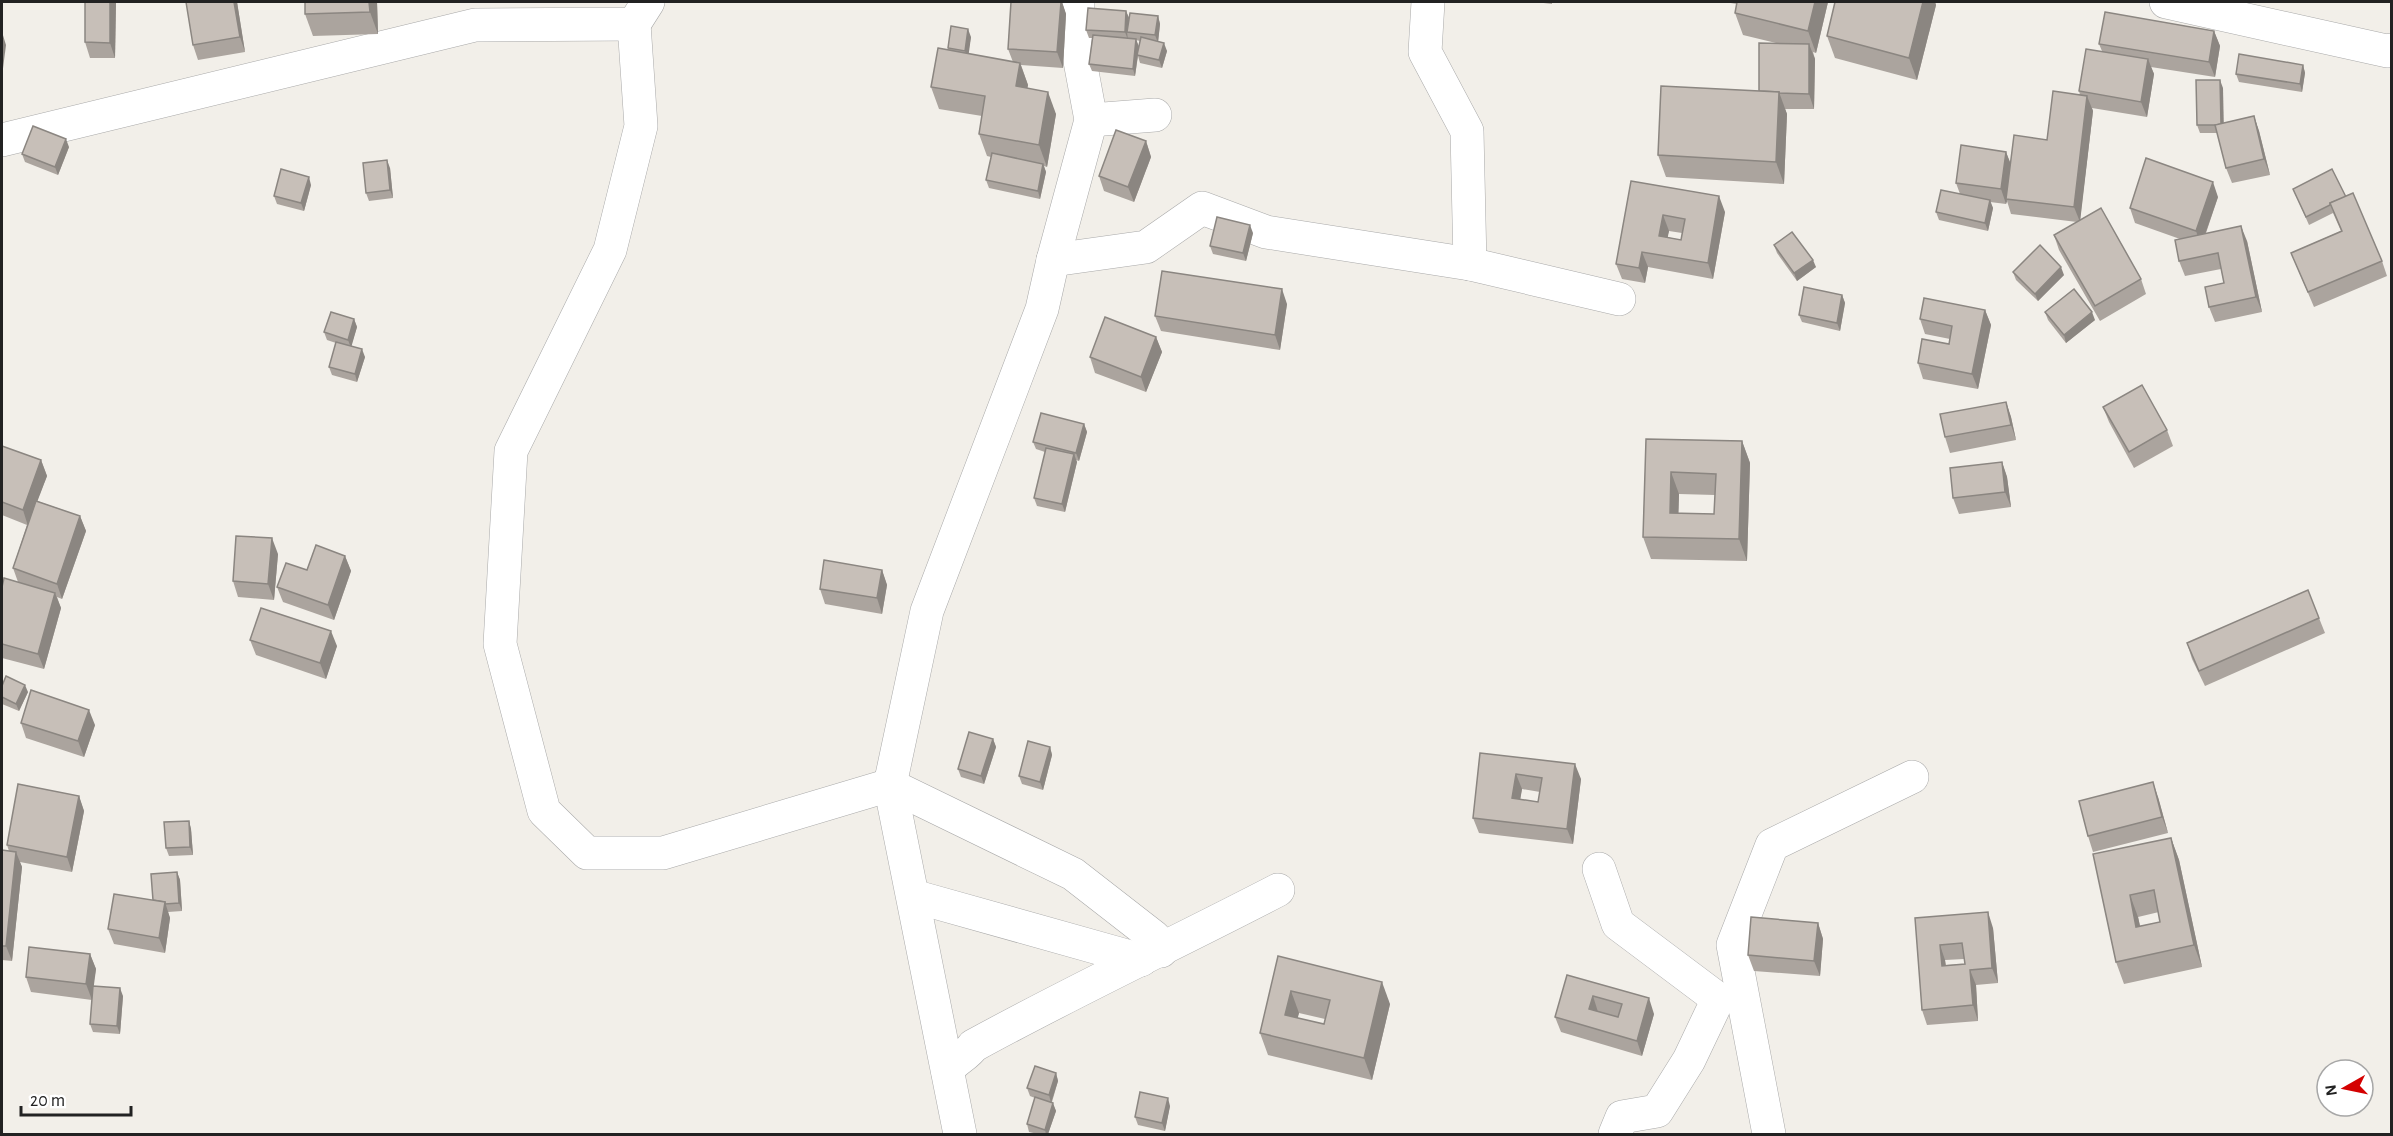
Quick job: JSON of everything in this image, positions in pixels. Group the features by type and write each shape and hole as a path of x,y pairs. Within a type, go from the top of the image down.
{"street":[{"path":"960,1134 890,785 927,611 1042,309 1091,120 1077,45 1078,2"},
{"path":"1428,2 1425,51 1467,130 1470,264"},
{"path":"2166,2 2387,51 2391,50"},
{"path":"2,140 474,25 641,13 641,126 610,250 511,451 500,644 544,811 587,853 663,853 890,785 1073,874 1154,937 1151,955"},
{"path":"1091,120 1155,115"},
{"path":"1053,260 1146,247 1202,208 1266,232 1470,264 1619,298"},
{"path":"1768,1134 1733,945 1772,845 1912,777"},
{"path":"1599,869 1618,924 1718,999 1689,1060 1656,1111 1622,1118 1615,1134"},
{"path":"948,1072 950,1065 968,1053 973,1046 1066,995 1151,955 1278,890"},
{"path":"913,896 1151,955"}],"building":[{"path":"85,2 110,2 110,43 85,42"},
{"path":"186,2 234,2 240,37 193,45"},
{"path":"305,2 369,2 370,12 305,14"},
{"path":"1011,2 1061,2 1057,52 1008,49"},
{"path":"1737,2 1815,2 1808,31 1735,13"},
{"path":"1835,2 1923,2 1909,58 1827,36"},
{"path":"1088,8 1126,11 1125,32 1086,30"},
{"path":"2105,12 2214,31 2209,62 2099,44"},
{"path":"1130,13 1158,16 1155,35 1127,32"},
{"path":"951,26 968,29 965,51 948,48"},
{"path":"1093,35 1136,39 1133,69 1089,64"},
{"path":"1141,37 1164,43 1159,60 1137,55"},
{"path":"1759,43 1809,44 1809,94 1759,91"},
{"path":"938,48 1020,63 1016,86 1048,92 1039,145 979,134 985,96 931,87"},
{"path":"2086,49 2148,59 2141,102 2079,91"},
{"path":"2239,54 2303,65 2300,84 2236,74"},
{"path":"2196,80 2220,80 2221,124 2197,125"},
{"path":"1661,86 1779,92 1776,162 1658,155"},
{"path":"2053,91 2087,96 2074,207 2006,199 2014,135 2047,140"},
{"path":"2254,116 2264,159 2226,168 2215,125"},
{"path":"33,126 66,139 55,167 22,154"},
{"path":"1116,130 1146,141 1128,187 1099,176"},
{"path":"1961,145 2006,152 2001,189 1956,183"},
{"path":"992,153 1043,164 1038,191 986,180"},
{"path":"2146,158 2213,182 2196,231 2130,208"},
{"path":"387,160 390,190 366,193 363,163"},
{"path":"281,169 309,177 301,203 274,196"},
{"path":"2332,169 2346,197 2306,217 2293,189"},
{"path":"1631,181 1719,196 1708,263 1642,252 1639,268 1616,264","holes":["1663,215 1685,219 1681,240 1659,236"]},
{"path":"1941,190 1990,200 1985,223 1936,212"},
{"path":"2353,193 2382,261 2308,292 2291,253 2342,231 2330,203"},
{"path":"2101,208 2141,279 2095,306 2054,235"},
{"path":"1217,217 1250,225 1243,253 1210,246"},
{"path":"2241,226 2256,297 2209,307 2205,287 2224,283 2218,253 2179,261 2175,240"},
{"path":"1792,232 1813,260 1794,273 1774,245"},
{"path":"2040,245 2061,267 2035,294 2013,272"},
{"path":"1162,271 1282,289 1275,335 1155,316"},
{"path":"1804,287 1842,295 1837,323 1799,315"},
{"path":"2074,289 2092,312 2064,335 2045,312"},
{"path":"1924,298 1985,310 1972,374 1918,363 1922,339 1949,344 1952,326 1920,319"},
{"path":"331,312 354,319 348,340 324,332"},
{"path":"1105,317 1156,337 1141,377 1090,357"},
{"path":"336,342 362,349 355,374 329,367"},
{"path":"2142,385 2167,430 2129,452 2103,407"},
{"path":"2006,402 2011,425 1945,437 1940,414"},
{"path":"1041,413 1084,424 1076,453 1033,442"},
{"path":"1646,439 1742,441 1739,539 1643,537","holes":["1671,472 1716,474 1714,514 1670,513"]},
{"path":"2,446 41,460 23,510 2,502"},
{"path":"1046,448 1074,454 1062,504 1034,498"},
{"path":"2002,462 2005,492 1953,498 1950,468"},
{"path":"36,501 80,516 57,584 13,568"},
{"path":"236,536 272,538 268,584 233,581"},
{"path":"316,545 345,556 328,605 277,587 286,563 307,570"},
{"path":"824,560 882,570 877,598 820,589"},
{"path":"4,578 55,593 38,654 2,644"},
{"path":"2308,590 2319,618 2199,671 2187,643"},
{"path":"261,608 331,631 320,663 250,640"},
{"path":"6,676 25,685 16,704 2,697 2,686"},
{"path":"31,690 89,710 78,741 21,723"},
{"path":"969,732 993,739 981,776 958,769"},
{"path":"1028,741 1050,747 1040,782 1019,776"},
{"path":"1480,753 1575,764 1567,829 1473,818","holes":["1516,774 1542,778 1538,802 1512,798"]},
{"path":"2153,782 2162,817 2088,836 2079,801"},
{"path":"18,784 79,796 67,857 7,845"},
{"path":"189,821 190,847 166,848 164,822"},
{"path":"2171,838 2194,945 2116,962 2093,854","holes":["2154,890 2160,922 2136,927 2130,895"]},
{"path":"2,850 16,852 6,946 2,946"},
{"path":"177,872 179,903 165,904 165,902 153,900 151,874"},
{"path":"114,894 165,902 159,938 108,929"},
{"path":"1988,912 1992,968 1970,970 1973,1005 1922,1010 1915,918","holes":["1962,943 1965,964 1942,966 1940,945"]},
{"path":"1751,917 1818,923 1814,961 1748,955"},
{"path":"29,947 90,954 86,984 26,977"},
{"path":"1278,956 1382,982 1364,1058 1260,1033","holes":["1291,991 1330,1000 1324,1024 1285,1015"]},
{"path":"1567,975 1649,998 1637,1041 1555,1017","holes":["1593,996 1622,1004 1618,1017 1589,1009"]},
{"path":"93,986 120,988 117,1026 90,1024"},
{"path":"1035,1066 1056,1073 1049,1095 1027,1088"},
{"path":"1140,1092 1168,1098 1162,1123 1135,1117"},
{"path":"1035,1097 1053,1103 1045,1130 1027,1124"}]}
